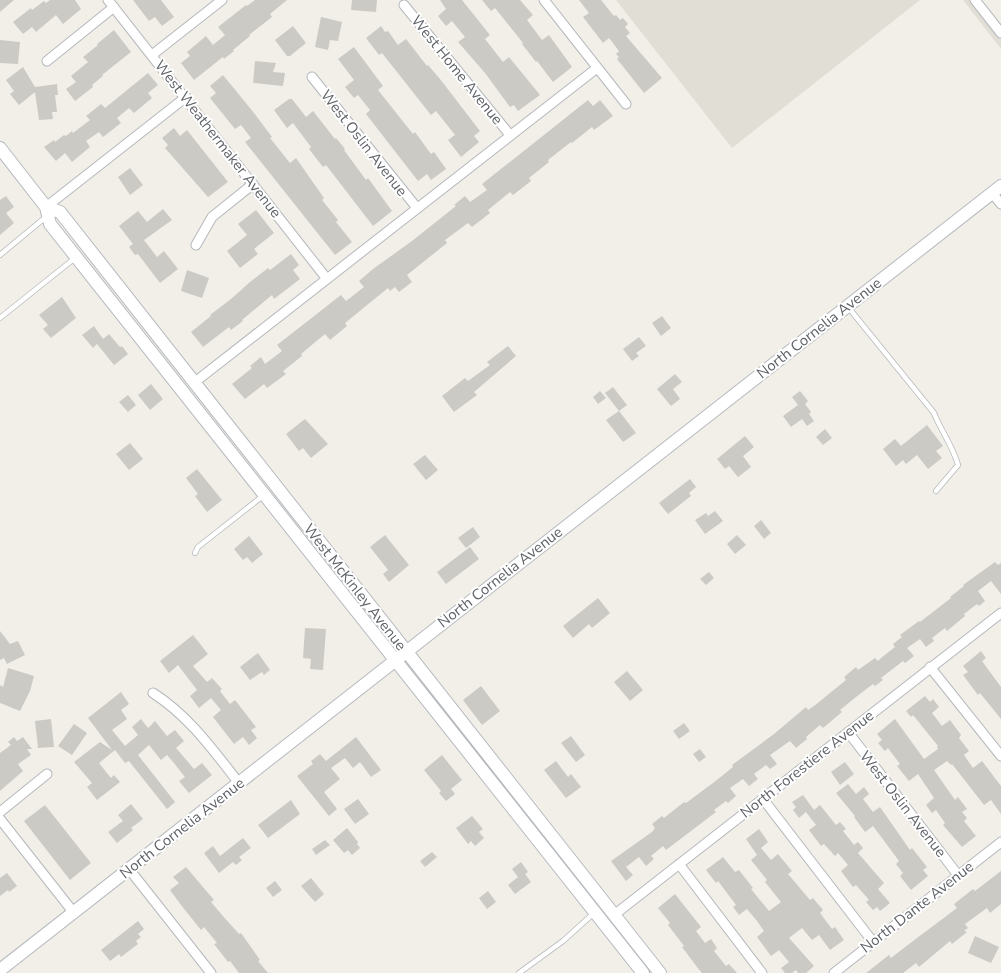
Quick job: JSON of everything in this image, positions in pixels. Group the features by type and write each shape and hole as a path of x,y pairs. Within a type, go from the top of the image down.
{"main road":[{"name":"West McKinley Avenue","path":"0,148 47,211 50,224 265,494 401,656 660,973"},
{"name":"North Cornelia Avenue","path":"0,970 997,189"},
{"name":"West McKinley Avenue","path":"47,211 60,212 194,382 643,973"}],"street":[{"path":"152,54 222,0"},
{"path":"544,0 626,104"},
{"path":"975,0 1001,33"},
{"path":"47,61 111,4"},
{"name":"West Weathermaker Avenue","path":"111,4 327,278"},
{"name":"West Home Avenue","path":"404,5 510,135"},
{"path":"194,382 597,68"},
{"name":"West Oslin Avenue","path":"312,77 417,208"},
{"path":"47,211 186,97"},
{"path":"196,245 212,217 253,184"},
{"path":"997,189 1001,204"},
{"name":"North Forestiere Avenue","path":"614,915 1001,613"},
{"path":"930,667 1001,756"},
{"path":"153,693 178,712 198,732 239,783"},
{"name":"West Oslin Avenue","path":"848,732 958,875"},
{"path":"0,812 47,774"},
{"path":"762,799 873,942"},
{"path":"0,819 74,913"},
{"name":"North Dante Avenue","path":"834,973 1001,842"},
{"path":"678,864 762,973"},
{"path":"129,869 211,973"}],"lane":[{"path":"0,254 47,211"},
{"path":"0,318 76,256"},
{"path":"847,306 934,413 954,450 958,465 936,491"},
{"path":"195,553 198,547 265,494"},
{"path":"519,973 563,941 595,912"}],"shaded area":[{"path":"616,0 920,0 732,148"},
{"path":"963,0 980,0 1001,27 1001,49"}],"building":[{"path":"0,0 14,0 0,12"},
{"path":"50,0 75,0 81,9 63,24 56,15 36,32 32,27 23,34 13,22 31,8 32,10 44,1 46,3"},
{"path":"133,0 161,0 174,17 162,26 155,17 149,21"},
{"path":"255,0 287,0 270,14 272,17 249,35 234,51 224,59 223,57 194,80 181,63 190,56 187,52 206,36 213,45 225,35 218,27"},
{"path":"352,0 377,0 376,12 351,10"},
{"path":"440,0 462,0 490,35 485,39 503,62 509,57 540,95 518,111 514,105 510,107 485,73 458,42 465,37 452,21 446,26 438,16 446,9"},
{"path":"482,0 520,0 533,15 527,20 542,40 549,35 572,67 553,82 495,8 491,11"},
{"path":"579,0 601,0 614,16 616,15 620,20 623,18 628,24 625,27 630,33 626,36 662,78 644,93 617,59 619,57 616,54 619,51 609,38 603,43 583,17 589,13"},
{"path":"321,17 342,22 338,41 330,40 328,50 315,47"},
{"path":"293,26 306,43 290,56 287,56 275,40"},
{"path":"381,26 385,32 388,31 398,45 406,39 480,131 474,136 479,142 461,157 448,140 455,135 436,111 431,115 382,53 379,55 366,38"},
{"path":"114,30 131,52 102,75 92,85 93,87 75,101 66,89 76,82 71,76 88,62 83,57"},
{"path":"0,40 20,42 18,64 0,63"},
{"path":"354,47 383,86 378,90 413,134 415,132 431,154 434,152 446,169 431,180 427,174 418,181 366,114 370,110 358,95 354,98 345,87 354,80 338,59"},
{"path":"255,61 276,63 273,72 285,73 283,86 253,83"},
{"path":"23,67 35,87 57,84 58,95 55,95 57,112 52,112 53,119 39,120 35,92 19,105 10,94 14,91 6,80"},
{"path":"148,73 158,85 148,93 152,98 134,113 129,108 117,118 121,123 103,137 99,132 86,141 90,147 72,162 65,153 56,161 44,147 72,131 73,133 90,120 86,116 101,104 105,108"},
{"path":"223,75 254,113 272,137 270,138 290,163 296,158 324,198 322,200 338,220 336,222 352,242 335,255 245,142 251,138 241,125 235,129 210,98 216,93 210,86"},
{"path":"289,99 292,99 306,117 313,111 345,149 366,180 368,178 392,211 373,226 326,165 323,167 309,149 311,147 293,123 287,128 274,110"},
{"path":"588,100 593,106 600,100 613,116 594,130 592,127 548,160 549,162 529,178 531,181 513,195 510,192 488,210 490,213 472,227 468,223 445,240 447,243 407,275 412,282 399,292 395,287 390,291 388,288 345,323 347,326 330,340 325,334 283,371 286,374 267,388 264,384 245,399 232,384 252,368 250,366 261,357 265,364 282,351 277,345 341,295 346,301 364,287 359,281 456,206 454,205 465,196 470,202 487,190 482,184"},
{"path":"174,128 180,136 187,130 228,182 208,197 165,148 168,145 162,138"},
{"path":"130,168 143,185 130,195 118,177"},
{"path":"6,196 14,207 6,213 14,223 0,235 0,200"},
{"path":"163,209 172,220 144,240 157,257 164,251 178,269 160,283 138,254 135,255 129,247 133,244 119,226 138,211 147,222"},
{"path":"256,210 274,233 254,249 258,254 240,268 227,251 247,235 238,224"},
{"path":"291,254 299,265 293,270 300,279 274,299 272,295 243,321 231,330 229,327 203,347 191,332 250,282"},
{"path":"187,270 209,278 202,298 181,291"},
{"path":"62,297 76,318 51,338 43,329 48,325 39,315"},
{"path":"662,316 671,328 661,336 652,323"},
{"path":"94,326 103,339 109,334 128,354 114,365 97,344 93,348 82,335"},
{"path":"639,337 646,346 636,353 639,356 632,361 623,349"},
{"path":"508,346 516,356 474,392 477,395 454,412 442,396 465,378 468,381 490,365 487,362"},
{"path":"675,374 682,382 673,389 680,399 671,406 657,389"},
{"path":"151,384 163,399 150,410 138,395"},
{"path":"613,387 627,405 619,411 605,393"},
{"path":"600,391 606,398 598,404 593,397"},
{"path":"800,391 808,401 805,404 811,412 809,414 814,421 807,426 802,419 791,427 783,416 798,405 792,397"},
{"path":"128,395 136,405 128,412 119,402"},
{"path":"619,411 636,433 623,442 606,420"},
{"path":"305,419 328,444 311,458 303,448 299,451 286,434"},
{"path":"927,425 943,446 936,451 942,458 928,469 917,455 906,464 903,460 896,466 883,449 895,439 901,446"},
{"path":"825,429 832,438 823,445 816,437"},
{"path":"745,436 754,447 743,456 751,467 738,477 729,466 725,469 717,459"},
{"path":"130,443 143,459 129,470 116,454"},
{"path":"425,455 438,470 426,480 413,464"},
{"path":"197,469 222,500 207,512 195,496 198,494 186,478"},
{"path":"690,479 696,487 689,493 691,496 668,514 659,503"},
{"path":"715,511 723,521 705,534 695,520 706,513 708,516"},
{"path":"761,520 771,533 764,539 754,526"},
{"path":"473,527 480,537 466,548 458,538"},
{"path":"385,535 409,565 389,582 383,574 388,570 370,547"},
{"path":"737,535 746,545 735,554 727,544"},
{"path":"249,536 263,554 252,563 247,557 243,560 234,549"},
{"path":"470,547 479,559 446,584 437,572"},
{"path":"995,562 998,565 1001,563 1001,594 991,581 978,591 985,601 979,606 977,604 947,631 945,628 932,638 934,641 926,647 920,639 907,648 914,656 905,663 903,661 881,678 883,680 875,686 873,684 856,697 823,728 820,725 796,748 790,741 770,755 777,764 770,769 766,765 754,774 758,779 749,786 743,779 730,788 736,796 728,803 726,801 714,810 716,812 666,850 663,846 651,856 654,859 646,866 639,857 626,867 633,875 626,881 611,861 652,832 655,828 652,824 662,816 664,818 713,783 733,767 732,765 774,734 806,707 808,710 814,706 846,680 844,677 856,667 858,670 875,658 878,661 895,647 893,644 902,637 900,635 920,622 951,598 963,585"},
{"path":"709,572 714,578 706,585 700,579"},
{"path":"598,598 610,613 592,628 589,624 573,638 563,626"},
{"path":"305,628 326,629 323,670 310,669 311,659 303,658"},
{"path":"0,631 10,644 18,641 25,655 7,664 4,658 0,660"},
{"path":"193,635 208,654 193,666 207,682 212,678 222,689 220,691 230,704 235,700 256,727 251,730 257,738 249,745 243,737 234,744 213,717 221,710 211,698 199,708 190,696 197,690 178,665 169,673 160,661"},
{"path":"981,651 986,658 982,661 1001,687 1001,719 980,693 978,695 963,675 968,672 963,666"},
{"path":"258,653 270,670 264,675 262,672 250,680 240,667"},
{"path":"8,668 34,676 30,691 20,711 0,703 0,685 3,687"},
{"path":"627,671 643,690 630,701 614,682"},
{"path":"481,686 500,711 482,725 463,700"},
{"path":"121,692 129,704 121,710 127,719 112,730 125,746 138,735 132,727 141,719 148,728 155,721 167,736 175,730 184,741 176,748 194,769 202,763 212,775 189,793 179,781 185,777 174,763 167,755 161,760 149,745 138,755 175,802 167,809 129,761 125,763 115,750 99,763 111,778 114,775 120,782 97,800 87,787 92,783 74,762 100,742 112,750 88,718"},
{"path":"925,696 930,702 933,699 939,707 932,713 942,726 950,720 961,735 959,738 969,751 964,755 973,768 982,761 1001,786 1001,814 991,800 984,805 952,764 947,761 934,770 955,800 958,797 967,809 962,812 967,818 964,821 976,836 962,847 943,825 945,823 936,810 932,813 926,805 934,798 918,774 909,781 897,766 900,764 888,748 885,751 878,743 882,740 877,734 895,719 924,759 938,749 938,746 913,715 911,717 906,711"},
{"path":"51,719 54,747 38,748 35,721"},
{"path":"684,723 690,731 679,739 673,731"},
{"path":"74,724 87,733 72,755 58,746"},
{"path":"571,736 585,755 576,762 561,743"},
{"path":"14,737 17,741 23,737 32,749 27,749 31,755 18,764 23,771 0,791 0,753 11,745 8,742"},
{"path":"356,737 381,770 371,777 360,762 353,768 345,758 331,768 340,779 324,792 337,809 329,816 297,776 313,764 311,761 320,754 326,761"},
{"path":"700,749 706,757 699,762 693,754"},
{"path":"442,755 462,780 451,789 455,794 446,801 439,793 441,791 424,770"},
{"path":"556,761 568,777 571,774 581,787 566,798 544,770"},
{"path":"845,762 854,774 840,785 831,772"},
{"path":"848,784 856,794 864,787 869,794 863,799 873,812 880,807 910,850 912,848 927,867 923,870 928,876 911,890 900,876 903,873 896,864 899,861 873,826 865,832 855,816 836,793"},
{"path":"803,795 814,810 820,805 836,825 840,822 846,829 843,831 854,845 858,842 863,848 858,853 884,883 878,889 890,903 880,911 877,907 873,910 866,902 869,900 856,885 853,887 841,871 848,865 838,853 835,856 824,844 821,846 809,830 816,825 806,812 799,818 793,810 796,807 792,802"},
{"path":"358,799 369,814 355,824 344,809"},
{"path":"291,800 300,814 268,838 258,825"},
{"path":"131,804 143,819 131,828 133,830 117,843 108,832 123,821 118,815"},
{"path":"45,805 91,863 70,880 24,821"},
{"path":"472,816 483,829 479,832 484,838 475,846 471,841 468,844 456,828"},
{"path":"347,828 358,842 357,844 360,848 352,855 348,850 344,853 333,840"},
{"path":"759,829 768,842 761,848 771,860 778,854 792,871 788,874 810,900 813,898 823,910 820,913 832,929 835,927 844,940 830,950 819,935 812,940 802,928 789,938 814,966 806,973 798,973 796,970 792,973 785,973 781,968 789,962 779,950 771,956 757,937 764,931 757,921 747,909 739,915 733,907 736,905 718,881 716,883 706,870 723,857 735,872 739,870 753,888 751,889 769,911 781,902 751,860 757,855 746,839"},
{"path":"243,838 251,848 239,857 242,860 236,865 233,862 219,873 204,853 213,846 220,856"},
{"path":"325,840 330,845 316,855 312,849"},
{"path":"432,852 437,857 425,867 420,861"},
{"path":"521,862 528,872 525,874 531,882 515,894 508,885 518,877 512,869"},
{"path":"186,867 214,900 211,902 239,934 241,933 260,960 258,961 268,973 239,973 214,944 217,943 204,927 201,930 181,905 170,890 179,883 173,877"},
{"path":"1001,871 1001,904 990,913 987,908 965,924 968,928 964,931 967,932 952,944 950,941 919,967 916,963 903,973 866,973 889,955 891,958 957,908 954,904"},
{"path":"7,873 17,886 0,896 0,878"},
{"path":"311,878 324,894 315,902 301,886"},
{"path":"275,881 282,890 273,897 266,888"},
{"path":"488,891 496,902 487,909 479,898"},
{"path":"675,894 701,927 696,931 705,943 711,939 717,948 714,951 726,966 729,964 737,973 702,973 697,967 668,925 670,923 658,908"},
{"path":"138,921 144,929 138,934 141,937 136,941 138,944 121,957 119,954 110,961 101,950"},
{"path":"975,936 999,947 991,963 968,953"}]}
